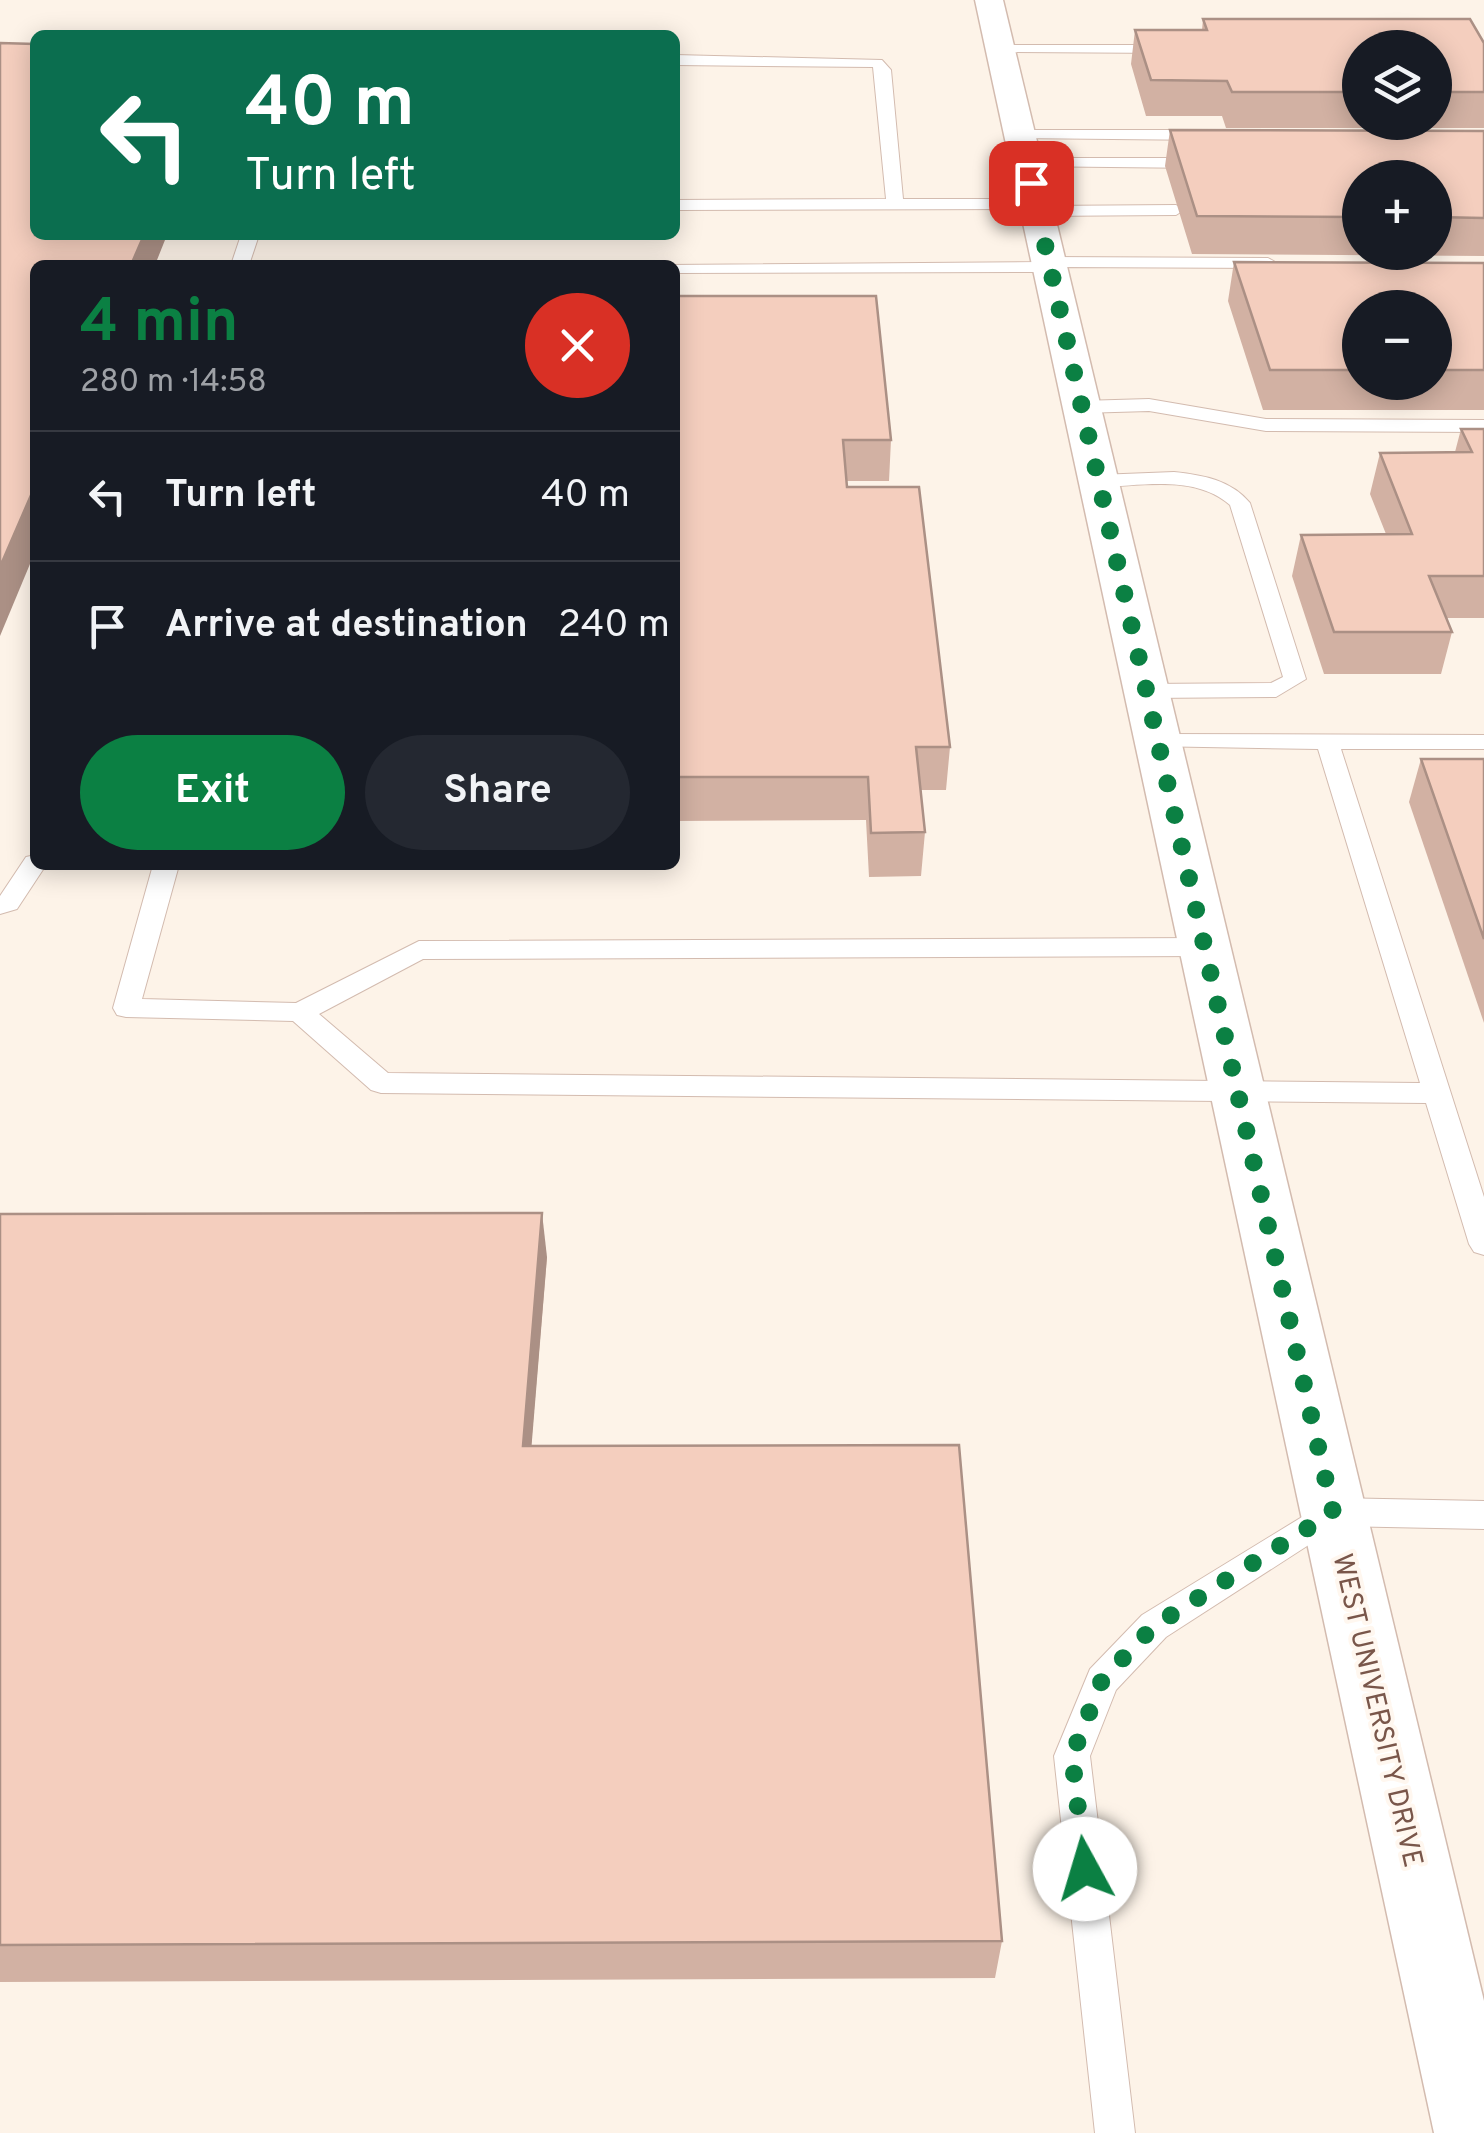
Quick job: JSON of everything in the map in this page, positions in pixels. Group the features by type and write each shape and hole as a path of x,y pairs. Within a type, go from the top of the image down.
{"street":[{"name":"WEST UNIVERSITY DRIVE","path":"994,25 1476,2133"}],"lane":[{"path":"994,25 1189,49"},
{"path":"680,60 876,63 882,70 895,204"},
{"path":"1036,207 1232,135"},
{"path":"680,267 1036,207 1225,163"},
{"path":"680,205 895,204 1176,210"},
{"path":"1036,207 1286,262"},
{"path":"1081,407 1149,405 1266,425 1484,426"},
{"path":"1098,481 1204,481 1227,488 1240,502 1296,679 1276,690 1152,716"},
{"path":"1152,716 1327,741 1484,742"},
{"path":"1327,741 1484,1244"},
{"path":"0,906 8,902 30,870"},
{"path":"165,870 126,1008 300,1012 419,950 1205,946"},
{"path":"300,1012 381,1083 1437,1093"},
{"path":"1115,2133 1072,1756 1102,1680 1154,1626 1333,1512 1484,1514"}],"building":[{"path":"1203,19 1470,19 1484,43 1484,92 1452,92 1452,30 1342,30 1342,92 1232,92 1227,81 1151,80 1135,30 1207,30"},
{"path":"0,43 30,44 30,240 142,240 133,260 30,260 30,498 0,567"},
{"path":"1170,130 1342,131 1342,140 1452,140 1452,131 1484,131 1484,218 1452,217 1452,160 1342,160 1342,217 1197,216"},
{"path":"1234,262 1342,262 1342,270 1452,270 1452,263 1484,263 1484,370 1452,370 1452,290 1342,290 1342,370 1270,370"},
{"path":"680,296 876,296 891,440 843,440 847,487 919,487 950,747 916,747 925,832 871,833 868,777 680,777"},
{"path":"1461,429 1484,429 1484,576 1429,576 1452,632 1334,632 1301,535 1412,534 1380,453 1472,452"},
{"path":"1421,759 1484,759 1484,939"},
{"path":"542,1213 523,1446 959,1445 1002,1941 0,1945 0,1214"}],"route":[{"path":"1031,183 1333,1512 1154,1626 1102,1680 1072,1756 1085,1869"}]}
